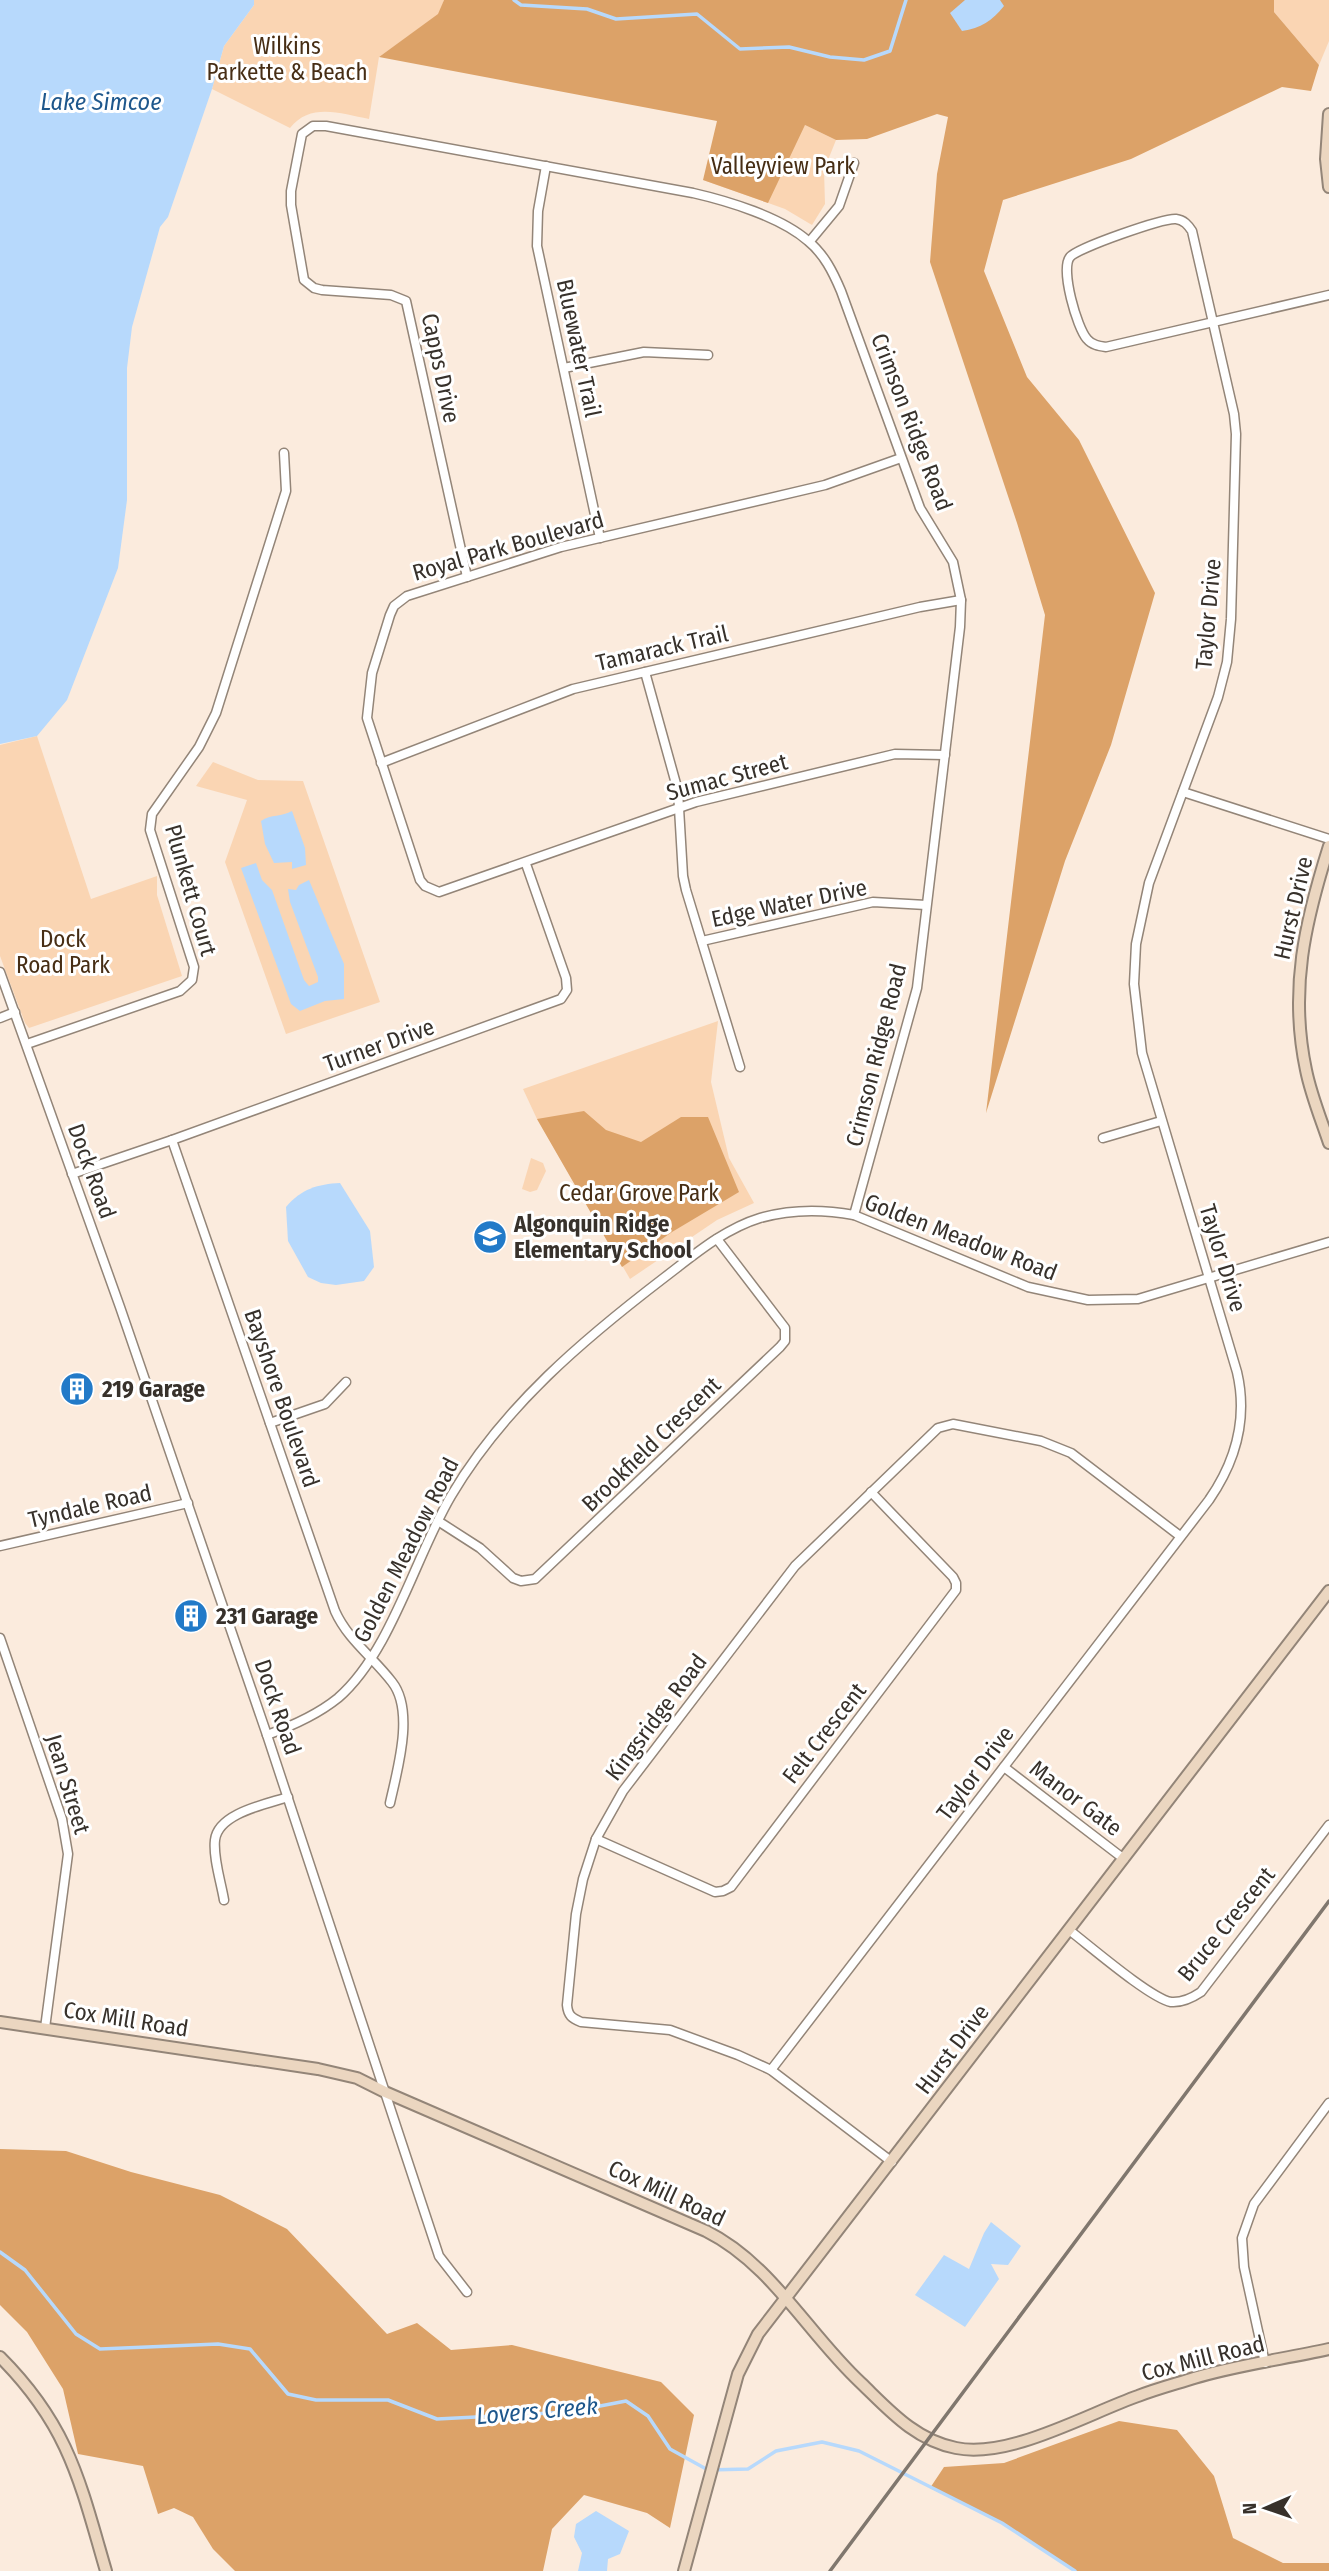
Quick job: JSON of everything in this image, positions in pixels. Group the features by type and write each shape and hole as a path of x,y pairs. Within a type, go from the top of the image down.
{"street":[{"path":"1329,114 1326,159 1329,187"},
{"name":"Crimson Ridge Road","path":"307,129 318,125 326,126 710,197 783,224 810,242 827,263 841,291 920,508 953,562 961,600 945,755 912,1008 854,1215"},
{"name":"Capps Drive","path":"307,129 300,139 291,198 304,280 308,285 322,290 391,295 406,301 467,577"},
{"path":"810,242 839,206 854,163"},
{"name":"Bluewater Trail","path":"546,166 536,234 600,538"},
{"path":"1213,323 1192,231 1182,220 1165,220 1081,249 1070,257 1066,264 1065,276 1082,332 1096,345 1106,347 1213,323 1329,295"},
{"name":"Taylor Drive","path":"771,2070 1180,1536 1226,1473 1233,1458 1241,1422 1241,1388 1161,1121 1139,1041 1134,1002 1135,955 1149,883 1218,697 1230,641 1236,433 1213,323"},
{"path":"564,369 644,352 708,355"},
{"name":"Plunkett Court","path":"27,1044 180,991 192,980 194,967 150,830 150,821 152,814 200,747 216,713 286,491 284,453"},
{"name":"Royal Park Boulevard","path":"526,863 448,891 439,892 425,886 367,718 372,673 394,606 407,597 561,547 825,485 901,458"},
{"name":"Tamarack Trail","path":"381,763 561,693 920,607 961,600"},
{"path":"645,672 678,791 683,876 740,1067"},
{"name":"Sumac Street","path":"526,863 722,796 895,754 945,755"},
{"path":"1183,792 1329,839"},
{"name":"Hurst Drive","path":"1329,846 1305,929 1299,1009 1306,1072 1329,1143"},
{"name":"Turner Drive","path":"72,1174 561,999 567,990 566,978 526,863"},
{"name":"Edge Water Drive","path":"702,941 873,902 926,905"},
{"name":"Dock Road","path":"0,972 188,1503 439,2256 467,2292"},
{"path":"0,1018 15,1012"},
{"path":"1103,1138 1161,1121"},
{"name":"Bayshore Boulevard","path":"172,1140 335,1611 346,1632 392,1682 402,1704 399,1756 390,1803"},
{"name":"Golden Meadow Road","path":"267,1735 304,1720 328,1705 349,1687 372,1660 451,1497 484,1444 520,1402 604,1324 718,1238 752,1221 786,1212 818,1210 854,1215 1028,1287 1099,1301 1138,1299 1329,1242"},
{"name":"Brookfield Crescent","path":"438,1521 480,1548 513,1578 521,1581 535,1579 780,1347 785,1341 785,1328 718,1238"},
{"path":"270,1423 325,1404 346,1382"},
{"name":"Kingsridge Road","path":"892,2162 771,2070 687,2034 582,2022 572,2018 568,2013 576,1914 583,1879 596,1839 623,1791 795,1566 938,1428 953,1424 1041,1441 1071,1454 1180,1536"},
{"name":"Felt Crescent","path":"596,1839 715,1892 731,1887 956,1590 957,1583 953,1577 871,1492"},
{"name":"Tyndale Road","path":"0,1546 188,1503"},
{"name":"Hurst Drive","path":"684,2571 738,2374 751,2347 785,2297 892,2162 1329,1591"},
{"name":"Jean Street","path":"0,1638 62,1819 68,1854 45,2028"},
{"name":"Manor Gate","path":"1004,1767 1124,1859"},
{"path":"224,1900 215,1842 219,1828 231,1817 288,1797"},
{"name":"Bruce Crescent","path":"1069,1930 1156,1996 1175,2002 1189,1999 1201,1992 1329,1825"},
{"name":"Cox Mill Road","path":"0,2022 318,2069 357,2078 716,2236 771,2280 836,2360 892,2414 922,2437 957,2449 994,2448 1033,2438 1139,2395 1198,2377 1329,2349"},
{"path":"1265,2363 1244,2267 1242,2238 1254,2204 1329,2103"},
{"path":"0,2357 38,2400 68,2449 106,2571"}],"green space":[{"name":"Wilkins Parkette & Beach","path":"254,0 444,0 439,14 379,57 369,119 317,112 298,120 290,128 212,89 224,46 254,5"},
{"path":"444,0 1274,0 1274,12 1319,65 1311,91 1282,87 1131,159 1003,200 984,271 1027,377 1079,440 1155,593 1111,745 1065,861 986,1113 1045,615 930,262 937,174 948,117 937,114 867,139 836,140 805,125 768,203 703,180 717,121 379,57 438,14"},
{"path":"1274,0 1329,0 1329,41 1319,65 1274,12"},
{"name":"Valleyview Park","path":"805,125 836,140 824,170 825,204 812,225 785,209 703,180"},
{"name":"Dock Road Park","path":"37,736 91,899 157,876 157,895 182,976 29,1028 0,956 0,745"},
{"path":"213,762 258,780 303,781 380,1002 286,1034 225,862 247,800 196,786"},
{"path":"718,1021 711,1082 729,1158 754,1203 717,1220 630,1279 537,1119 523,1089"},
{"name":"Cedar Grove Park","path":"584,1111 606,1130 641,1142 681,1117 708,1117 739,1192 672,1232 622,1267 537,1119"},
{"path":"531,1158 543,1163 546,1171 537,1190 530,1192 522,1189"},
{"path":"0,2149 66,2151 131,2172 220,2195 287,2229 387,2334 417,2323 451,2350 512,2345 661,2382 694,2415 670,2528 647,2513 584,2495 552,2529 543,2571 235,2571 213,2549 193,2517 174,2508 158,2514 143,2466 78,2454 63,2389 27,2332 0,2305"},
{"path":"1119,2421 1177,2430 1214,2476 1233,2538 1283,2563 1329,2563 1329,2571 1074,2571 1002,2523 930,2488 944,2467 1004,2463"}],"water":[{"name":"Lake Simcoe","path":"0,0 254,0 254,5 224,46 168,217 160,227 132,327 127,368 127,500 118,568 67,700 37,736 0,744"},
{"path":"965,0 1000,0 1004,6 986,23 962,31 950,13"},
{"path":"292,811 305,848 306,865 292,869 292,862 274,863 265,844 261,821"},
{"path":"256,863 262,880 272,890 304,980 309,986 318,982 318,977 290,902 288,889 296,890 299,885 309,880 344,964 344,999 325,1001 300,1011 291,1004 241,868"},
{"path":"340,1183 370,1231 374,1267 364,1281 336,1285 321,1283 308,1277 288,1241 286,1207 310,1189"},
{"path":"991,2222 1021,2246 1008,2265 991,2264 999,2279 965,2327 915,2295 944,2255 969,2269"},
{"path":"596,2511 629,2531 620,2554 608,2559 607,2571 578,2571 582,2553 574,2537 576,2524"}],"waterway":[{"path":"514,0 521,5 587,9 616,19 697,14 740,49 789,47 830,57 864,60 890,51 906,0"},
{"name":"Lovers Creek","path":"0,2252 25,2270 76,2334 100,2349 218,2344 250,2349 288,2394 316,2400 388,2400 437,2419 569,2412 626,2401 648,2416 670,2449 708,2470 748,2469 776,2451 822,2442 859,2451 1002,2523 1075,2571"}],"railway":[{"path":"830,2571 1329,1901"}],"place":[{"name":"Algonquin Ridge Elementary School","path":"490,1237"},
{"name":"219 Garage","path":"77,1389"},
{"name":"231 Garage","path":"191,1616"}]}
